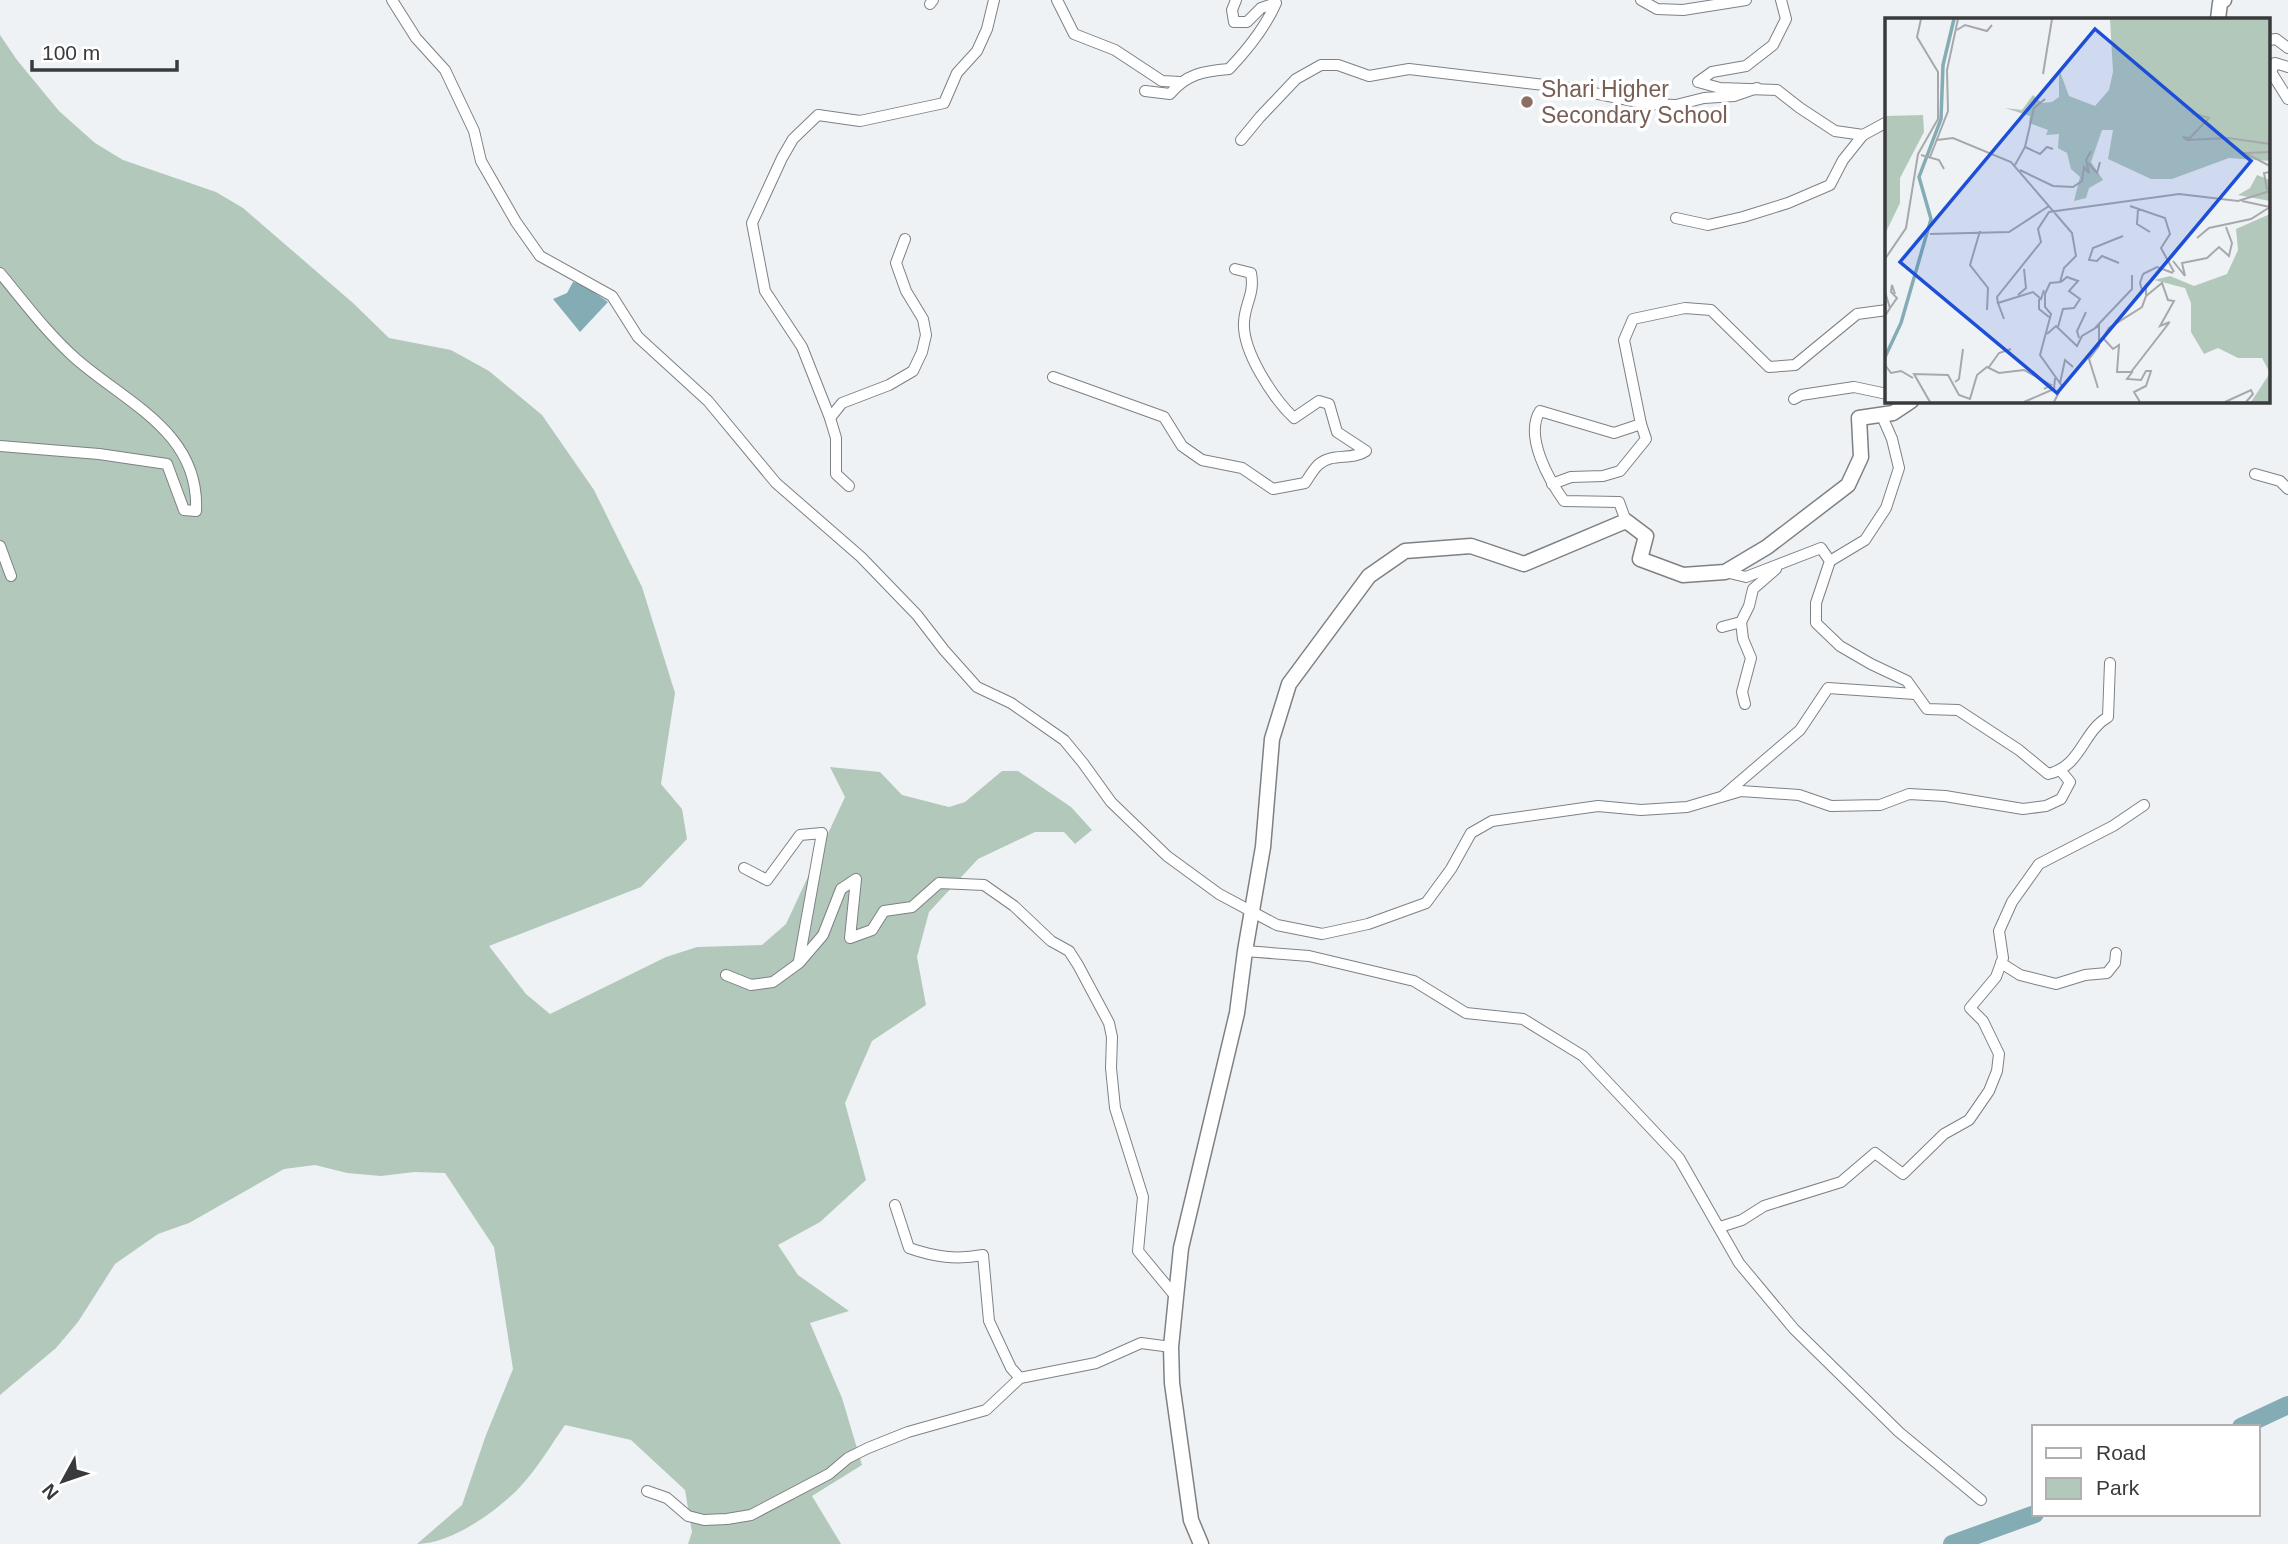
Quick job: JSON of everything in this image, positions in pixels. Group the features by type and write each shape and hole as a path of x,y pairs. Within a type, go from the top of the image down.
{"street":[{"path":"392,0 416,38 445,70 474,131 481,161 516,222 540,256 612,296 638,337 708,401 776,482 861,557 917,615 977,687 1011,703 1064,740 1111,802 1137,829 1195,877 1219,894 1277,925 1322,934 1368,924 1426,903 1451,869 1471,833 1492,821 1598,806 1641,810 1687,807 1741,791 1799,795 1831,806 1880,805 1909,794 1933,795 2023,809 2046,806 2061,799 2070,782 2061,771"},
{"path":"849,486 836,474 836,438 802,347 765,291 752,223 793,139 818,115 860,121 944,103 957,73 977,51 987,29 994,0"},
{"path":"1056,0 1074,34 1115,50 1163,81 1180,82"},
{"path":"1145,90 1170,94 1180,82 1201,71 1229,69 1248,49 1276,3 1261,8 1247,22 1234,22 1232,10 1236,0"},
{"path":"1641,0 1657,9 1683,10 1746,0"},
{"path":"1781,0 1786,19 1773,45 1746,66 1712,72 1698,82 1720,88 1777,90 1835,131 1863,135"},
{"path":"2218,18 2220,3 2224,0"},
{"path":"2270,40 2276,39 2288,48"},
{"path":"2288,67 2275,63 2271,72 2288,100"},
{"path":"1241,140 1296,79 1321,65 1338,65 1369,76 1409,69 1475,76 1569,88 1648,104 1676,105 1704,97 1734,96 1757,88"},
{"path":"1676,218 1708,225 1777,206 1830,185 1843,160 1863,135 1885,123"},
{"path":"830,418 842,403 889,385 913,371 922,352 926,335 923,319 906,291 896,263 905,239"},
{"path":"1053,377 1164,417 1182,446 1202,460 1242,468 1273,489 1305,483 1320,463 1333,457 1358,456 1366,451 1337,432 1329,404 1319,401 1293,418 1278,403 1251,355 1244,335 1244,319 1254,288 1251,273 1235,269"},
{"path":"0,273 49,333 76,358 163,427 177,442 193,473 197,493 196,511 184,510 167,464 99,454 0,446"},
{"path":"1552,484 1571,477 1603,476 1620,471 1646,439 1624,340 1633,319 1685,308 1711,310 1769,367 1795,365 1857,314 1885,310"},
{"path":"1794,399 1801,395 1854,387 1885,394"},
{"path":"1725,572 1767,547 1847,485 1861,457 1859,418 1894,413 1910,402"},
{"path":"1641,424 1614,433 1540,411 1536,416 1537,450 1552,484 1564,501 1619,502 1626,521 1646,536 1640,559 1683,575 1725,572 1746,577 1821,548 1830,561"},
{"path":"1881,414 1892,439 1899,468 1886,508 1865,540 1830,561 1816,603 1816,623 1840,646 1907,681 1927,709 1958,710 2048,774 2061,771 2081,750 2098,723 2108,716 2110,663"},
{"path":"2255,474 2280,481 2288,489"},
{"path":"1201,1544 1191,1520 1172,1383 1171,1347 1181,1248 1237,1013 1263,847 1272,738 1289,684 1369,576 1405,551 1471,546 1524,564 1626,521"},
{"path":"0,546 11,576"},
{"path":"1745,704 1742,692 1751,658 1743,639 1741,622 1749,607 1752,589 1791,559"},
{"path":"1723,627 1741,622"},
{"path":"1723,797 1800,730 1828,688 1915,694"},
{"path":"1720,1227 1742,1220 1764,1206 1841,1182 1875,1153 1903,1174 1944,1133 1969,1120 1989,1091 1997,1071 1999,1054 1983,1021 1970,1008 1996,977 2003,958 1999,931 2012,902 2039,864 2113,826 2144,805"},
{"path":"744,868 767,880 800,835 822,833 799,963"},
{"path":"726,975 751,985 773,982 799,963 822,935 841,889 856,879 850,938 872,930 884,911 912,907 939,883 984,885 1014,906 1051,941 1069,951 1108,1023 1112,1037 1111,1068 1115,1108 1143,1197 1138,1251 1176,1297"},
{"path":"1245,951 1309,956 1414,981 1466,1013 1523,1019 1584,1056 1679,1158 1739,1263 1794,1329 1899,1432 1981,1500"},
{"path":"2001,963 2020,975 2056,984 2085,975 2107,973 2115,962 2116,953"},
{"path":"894,1205 909,1248 933,1256 963,1259 983,1255 989,1321 1011,1368 1020,1378"},
{"path":"647,1491 667,1498 688,1516 704,1520 751,1515 812,1484 868,1448 908,1432 986,1410 1020,1378 1096,1363 1141,1343 1171,1347"}],"green space":[{"path":"0,35 59,111 95,143 123,160 216,192 243,208 353,303 389,338 451,350 489,371 542,415 594,490 642,587 675,693 661,784 682,809 687,839 641,887 489,946 526,994 550,1014 666,957 697,947 762,945 786,924 845,797 830,767 880,772 902,795 949,807 965,802 1002,771 1018,771 1071,807 1092,830 1075,844 1064,832 1035,832 978,859 929,912 917,957 926,1005 872,1041 845,1103 866,1180 820,1222 778,1245 798,1275 849,1311 810,1323 842,1398 862,1465 812,1496 841,1544 688,1544 692,1532 685,1490 631,1440 565,1425 526,1480 499,1506 473,1525 458,1532 430,1543 417,1544 462,1505 486,1435 513,1369 494,1247 445,1173 414,1172 381,1176 347,1173 315,1165 284,1169 189,1223 158,1234 115,1264 78,1322 56,1348 0,1395"}],"water":[{"path":"573,282 582,284 608,302 580,332 553,299 567,293"}],"waterway":[{"path":"2245,1425 2288,1405"},
{"path":"1952,1544 2032,1515"}],"place":[{"name":"Shari Higher Secondary School","path":"1527,102"}]}
